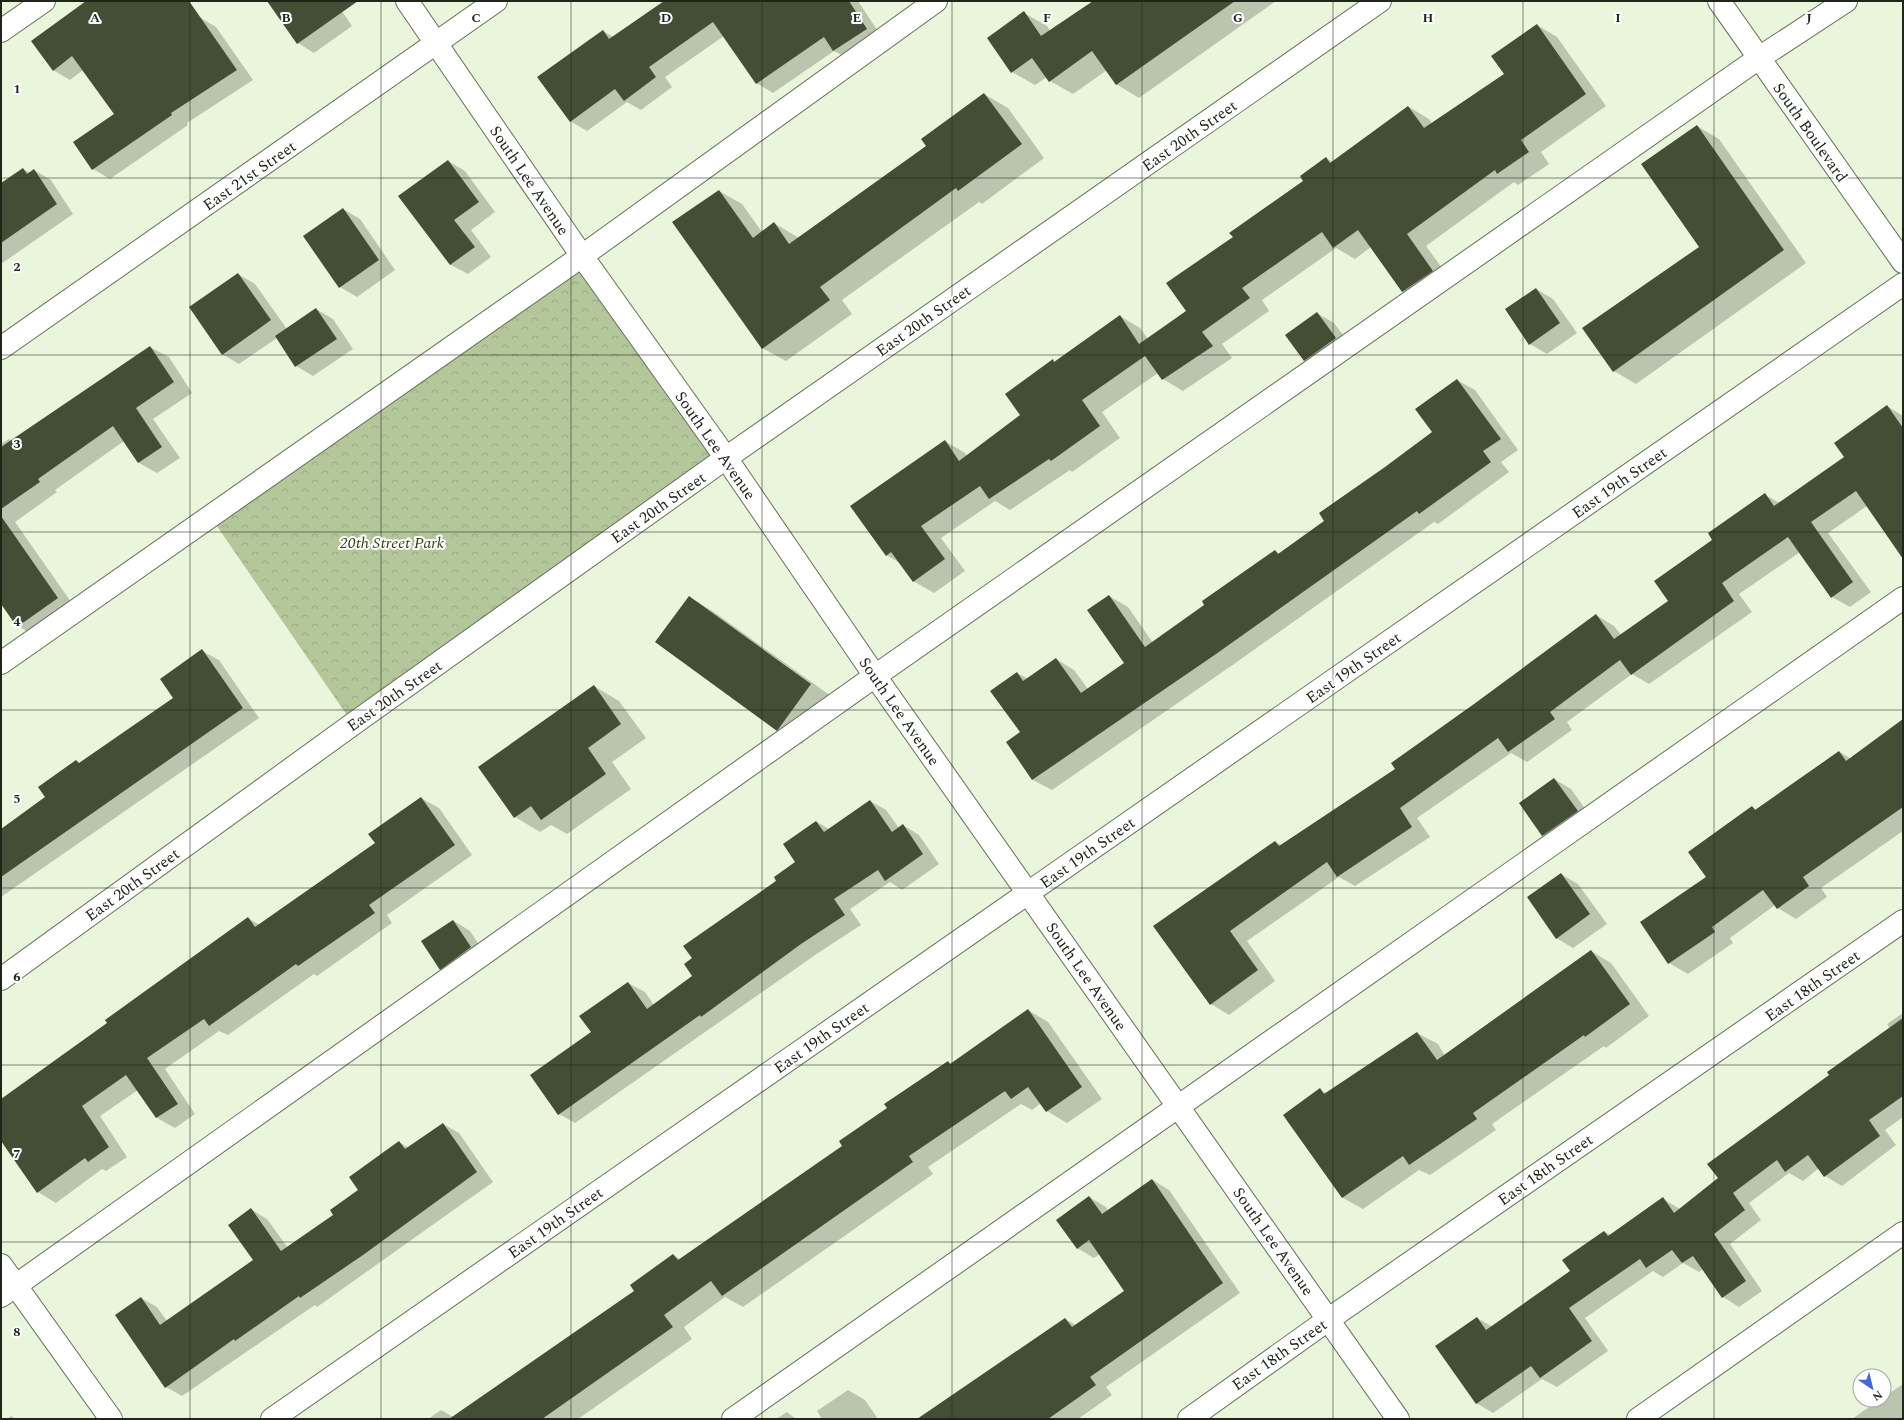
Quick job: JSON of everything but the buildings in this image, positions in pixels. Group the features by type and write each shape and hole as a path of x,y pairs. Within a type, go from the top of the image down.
{"street":[{"path":"1,31 44,1"},
{"name":"South Lee Avenue","path":"407,1 582,256 726,458 875,676 1398,1419"},
{"name":"East 21st Street","path":"1,348 496,1"},
{"path":"1,663 582,256 936,1"},
{"name":"East 20th Street","path":"1,979 359,719 726,458 1380,1"},
{"name":"South Boulevard","path":"1719,1 1903,262"},
{"path":"1758,58 1829,1"},
{"path":"8,1291 875,676 1758,58 1846,1"},
{"name":"East 19th Street","path":"272,1419 1903,284"},
{"path":"733,1419 1178,1105 1903,598"},
{"name":"East 18th Street","path":"1188,1419 1329,1319 1903,922"},
{"path":"1638,1419 1903,1233"},
{"path":"1,1265 8,1291 111,1419"}],"green space":[{"name":"20th Street Park","path":"582,256 726,458 353,724 210,516"}]}
